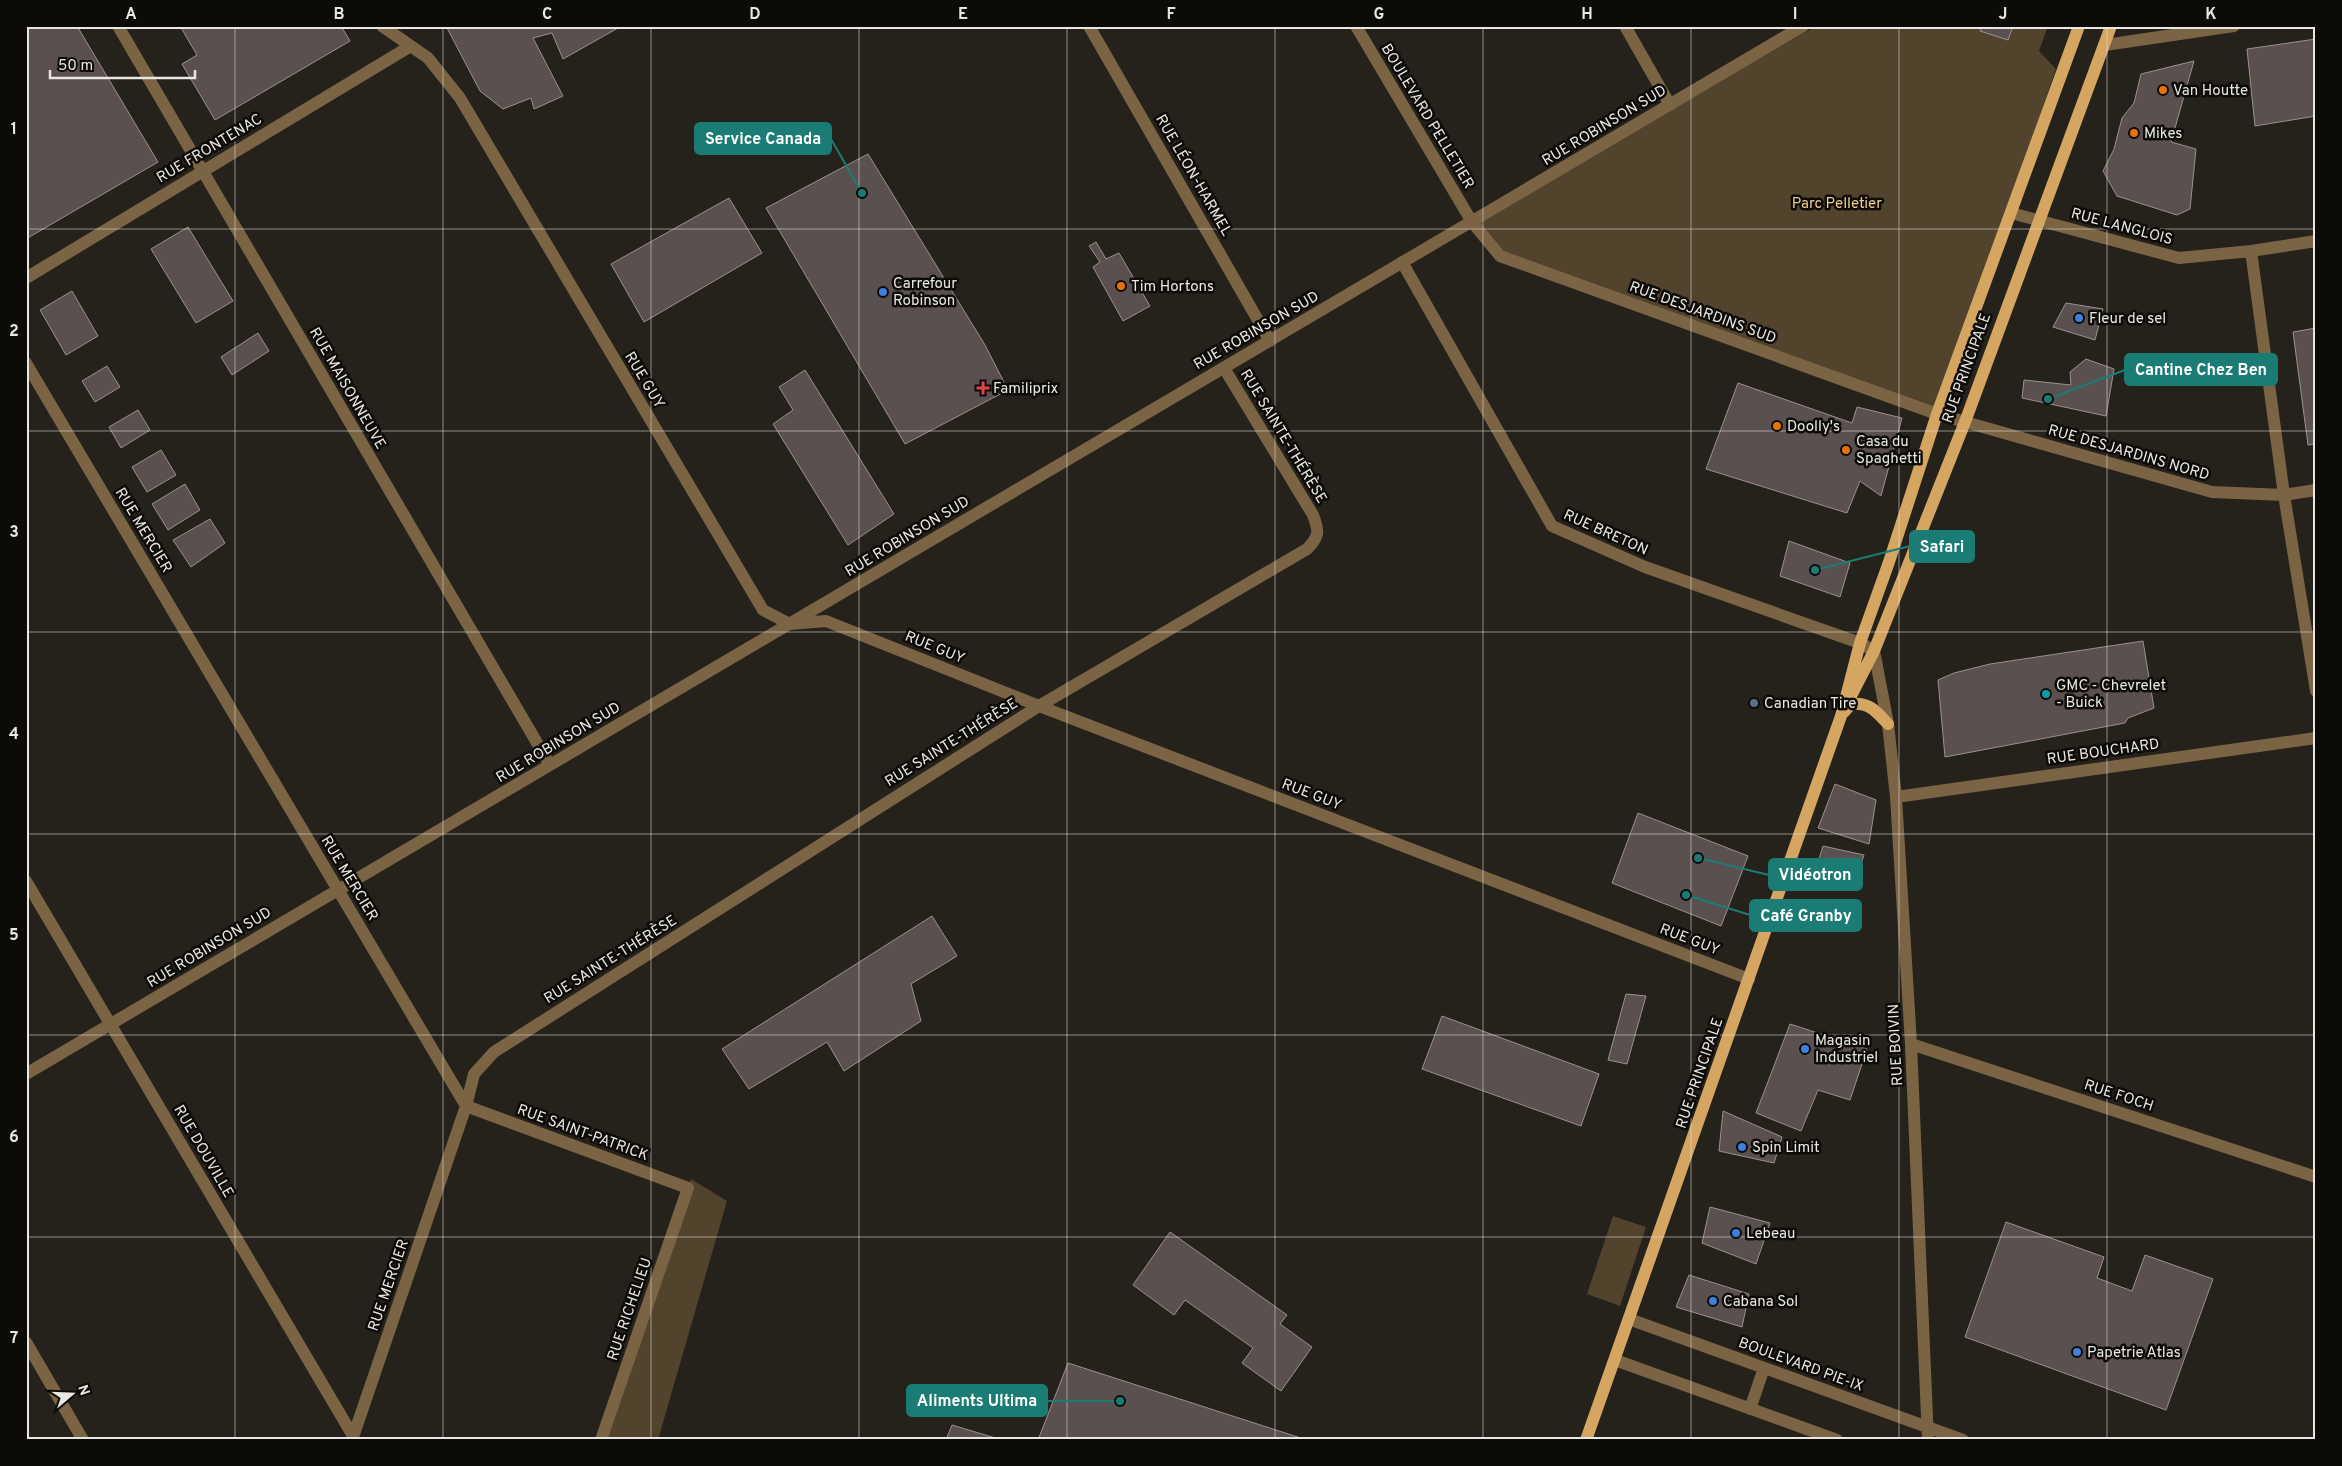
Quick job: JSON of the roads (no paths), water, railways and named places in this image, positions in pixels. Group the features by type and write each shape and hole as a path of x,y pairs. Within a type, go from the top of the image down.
{"main road":[{"name":"RUE PRINCIPALE","path":"1586,1440 1841,716 1860,643 1889,562 1937,414 2079,26"},
{"name":"RUE PRINCIPALE","path":"1841,716 1874,651 1965,422 2111,26"},
{"path":"1841,716 1851,704 1861,703 1872,707 1888,724"}],"street":[{"name":"RUE MAISONNEUVE","path":"118,26 550,765"},
{"name":"RUE GUY","path":"382,26 428,58 460,98 763,610 790,624 826,621 1039,706 1749,979"},
{"name":"RUE LÉON-HARMEL","path":"1089,26 1270,340"},
{"name":"BOULEVARD PELLETIER","path":"1356,26 1472,222"},
{"path":"1626,26 1670,105"},
{"name":"RUE ROBINSON SUD","path":"26,1074 1803,26"},
{"path":"2105,45 2234,26"},
{"name":"RUE FRONTENAC","path":"26,278 409,46"},
{"name":"RUE LANGLOIS","path":"2011,213 2179,258 2251,251 2316,241"},
{"name":"RUE DESJARDINS SUD","path":"1472,222 1500,256 1937,414"},
{"path":"2251,251 2284,495 2316,691"},
{"name":"RUE BRETON","path":"1402,262 1502,442 1552,526 1645,567 1860,643 1874,651"},
{"name":"RUE MERCIER","path":"26,363 466,1106 353,1438"},
{"name":"RUE SAINTE-THÉRÈSE","path":"466,1106 474,1074 494,1052 1039,706 1307,549 1317,539 1318,528 1313,515 1224,368"},
{"name":"RUE DESJARDINS NORD","path":"1937,414 2212,492 2284,495 2316,490"},
{"name":"RUE BOIVIN","path":"1874,651 1888,724 1896,796 1911,1044 1928,1433"},
{"name":"RUE BOUCHARD","path":"1896,796 2316,738"},
{"name":"RUE DOUVILLE","path":"26,881 353,1438"},
{"name":"RUE FOCH","path":"1911,1044 2316,1178"},
{"name":"RUE SAINT-PATRICK","path":"466,1106 688,1188"},
{"name":"RUE RICHELIEU","path":"601,1440 688,1188"},
{"name":"BOULEVARD PIE-IX","path":"1629,1319 1764,1368 1928,1433 1963,1440"},
{"path":"26,1342 84,1440"},
{"path":"1614,1360 1837,1440"},
{"path":"1750,1409 1764,1368"}],"place":[{"name":"Van Houtte","path":"2163,90"},
{"name":"Mikes","path":"2134,133"},
{"name":"Service Canada","path":"862,193"},
{"name":"Tim Hortons","path":"1121,286"},
{"name":"Carrefour Robinson","path":"883,292"},
{"name":"Fleur de sel","path":"2079,318"},
{"name":"Familiprix","path":"983,388"},
{"name":"Cantine Chez Ben","path":"2048,399"},
{"name":"Doolly's","path":"1777,426"},
{"name":"Casa du Spaghetti","path":"1846,450"},
{"name":"Safari","path":"1815,570"},
{"name":"GMC - Chevrelet - Buick","path":"2046,694"},
{"name":"Canadian Tire","path":"1754,703"},
{"name":"Vidéotron","path":"1698,858"},
{"name":"Café Granby","path":"1686,895"},
{"name":"Magasin Industriel","path":"1805,1049"},
{"name":"Spin Limit","path":"1742,1147"},
{"name":"Lebeau","path":"1736,1233"},
{"name":"Cabana Sol","path":"1713,1301"},
{"name":"Papetrie Atlas","path":"2077,1352"},
{"name":"Aliments Ultima","path":"1120,1401"}],"park label":[{"name":"Parc Pelletier","path":"1837,203"}]}
